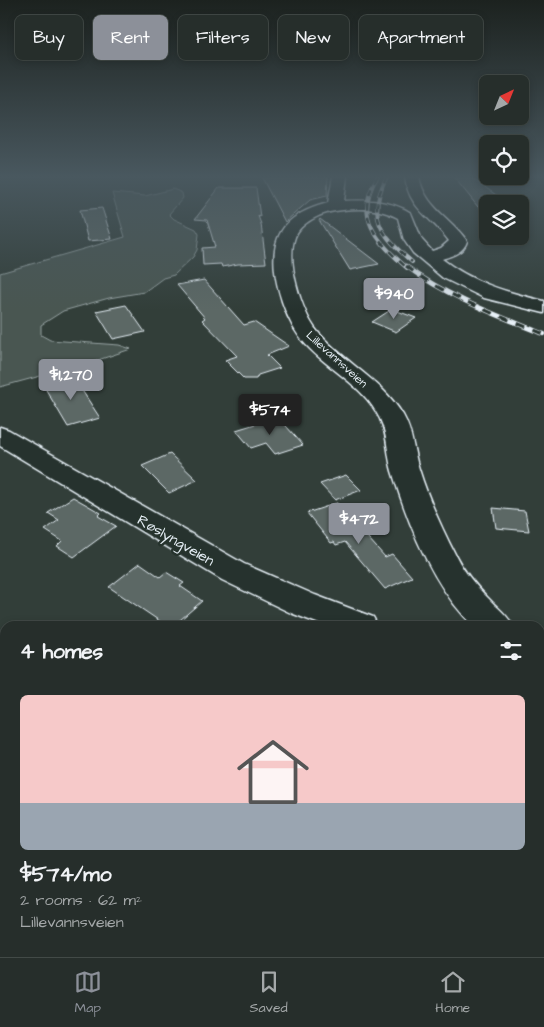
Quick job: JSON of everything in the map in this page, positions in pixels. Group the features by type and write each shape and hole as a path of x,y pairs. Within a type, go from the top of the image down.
{"street":[{"name":"Lillevannsveien","path":"303,221 286,236 284,255 292,307 299,322 309,336 373,392 390,413 400,439 405,467 440,559 451,578 467,598 491,621"},
{"name":"Lillevannsveien","path":"407,221 413,240 428,257"},
{"path":"428,257 452,250 458,244 458,241 437,221"},
{"path":"428,257 450,274 472,286 544,312"},
{"path":"510,300 544,307"},
{"name":"Røslyngveien","path":"0,435 232,572 302,604 348,621"}],"shaded area":[{"path":"120,221 178,221 196,229 199,234 197,250 193,257 174,275 163,278 144,292 109,298 63,311 41,325 41,335 50,340 119,345 131,349 92,362 0,387 0,273 125,237"}],"building":[{"path":"83,221 106,221 112,239 88,241"},
{"path":"207,221 260,221 266,263 238,264 222,267 221,264 203,265 202,248 215,247"},
{"path":"319,221 322,221 379,264 350,270"},
{"path":"204,280 244,325 254,322 289,346 267,355 280,368 258,375 256,379 244,379 225,360 237,356 202,320 205,318 177,285"},
{"path":"126,305 145,332 113,339 96,311"},
{"path":"392,309 416,318 396,332 372,322"},
{"path":"72,375 100,418 68,427 42,383"},
{"path":"278,417 303,445 275,454 266,443 251,448 236,430"},
{"path":"170,454 197,480 169,493 142,466"},
{"path":"346,475 361,490 335,500 320,484"},
{"path":"73,497 101,513 98,516 116,526 74,557 57,546 62,541 45,530 59,520 48,513"},
{"path":"337,503 385,557 392,554 412,577 385,589 345,542 336,545 334,542 331,543 307,513"},
{"path":"493,508 525,511 529,531 496,528"},
{"path":"140,563 160,577 166,572 184,583 180,586 202,601 179,621 160,621 109,587"}],"railway":[{"path":"370,221 378,238 407,268"},
{"path":"379,221 384,233 412,262"},
{"path":"406,266 455,296 544,334"}]}
